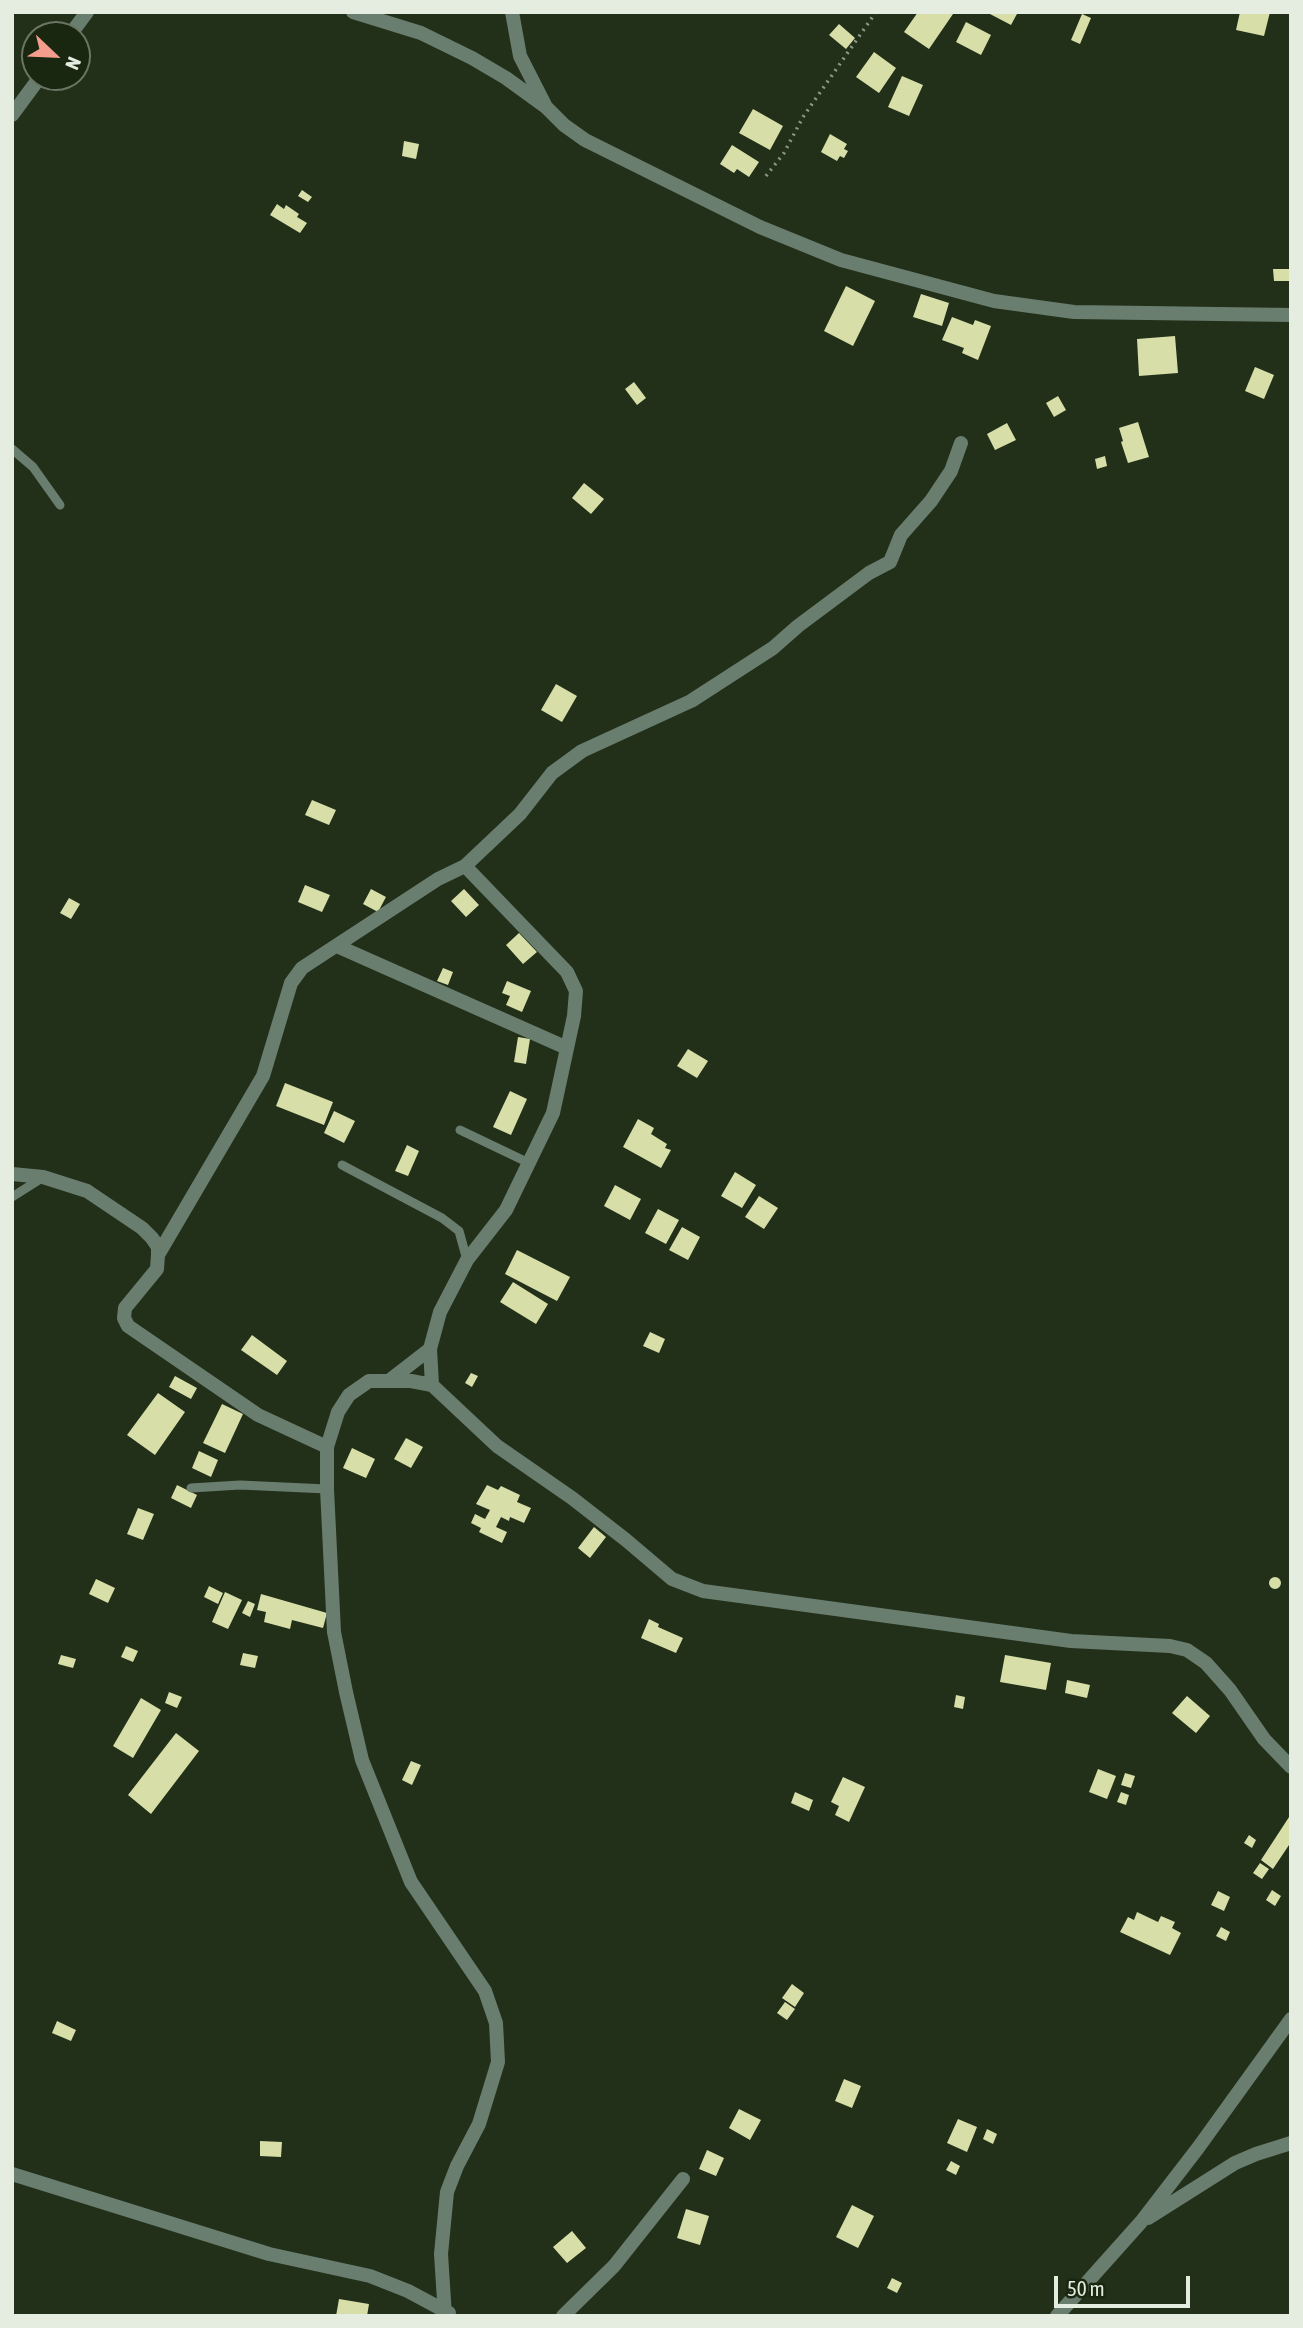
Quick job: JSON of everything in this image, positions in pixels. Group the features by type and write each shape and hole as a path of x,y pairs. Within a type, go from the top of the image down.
{"street":[{"path":"353,12 421,33 496,71 546,107 564,125 585,140 760,227 842,260 994,301 1074,312 1291,315"},
{"path":"512,12 520,57 546,107"},
{"path":"12,115 30,91"},
{"path":"158,1255 263,1076 291,983 302,968 439,879 465,866 520,814 552,773 582,751 691,701 773,648 869,573 890,562 901,535 931,501 951,471 961,443"},
{"path":"432,1385 430,1349 440,1312 467,1260 506,1210 553,1113 574,1016 576,991 567,972 465,866"},
{"path":"337,946 567,1048"},
{"path":"12,1174 43,1177 86,1191 131,1220 152,1238 158,1247 156,1269 125,1308 124,1318 128,1326 258,1415 327,1447"},
{"path":"390,1380 430,1349"},
{"path":"448,2314 441,2254 447,2192 479,2124 498,2062 496,2023 485,1991 411,1882 362,1760 334,1633 327,1447 338,1412 349,1395 369,1381 411,1381 432,1385 497,1446 572,1498 671,1579 703,1591 1071,1641 1170,1646 1187,1650 1206,1663 1222,1681 1264,1738 1291,1767"},
{"path":"1057,2316 1141,2222 1291,2019"},
{"path":"1141,2222 1235,2163 1291,2143"},
{"path":"12,2174 269,2254 370,2276 408,2291 448,2314"},
{"path":"563,2316 614,2266 683,2179"}],"lane":[{"path":"12,449 33,467 60,505"},
{"path":"460,1130 529,1163"},
{"path":"342,1165 459,1231 467,1260"},
{"path":"12,1197 43,1177"},
{"path":"191,1488 240,1485 327,1489"}],"path":[{"path":"766,176 784,153 803,117 876,12"}],"building":[{"path":"918,12 953,14 929,49 904,32"},
{"path":"1018,12 1011,25 990,14"},
{"path":"1240,12 1270,12 1264,36 1236,30"},
{"path":"1082,14 1091,18 1080,44 1071,40"},
{"path":"966,22 991,35 981,55 956,42"},
{"path":"839,24 855,38 846,49 829,35"},
{"path":"874,52 896,68 879,93 856,77"},
{"path":"902,76 923,85 909,116 888,107"},
{"path":"753,109 783,126 770,150 739,133"},
{"path":"830,134 847,144 844,149 848,151 844,158 840,156 837,161 821,152"},
{"path":"404,141 419,144 416,159 402,156"},
{"path":"732,145 759,162 749,177 737,169 734,173 720,164"},
{"path":"302,190 312,197 308,202 298,196"},
{"path":"277,204 284,209 286,205 307,223 300,233 270,215"},
{"path":"1273,269 1291,269 1291,281 1274,281"},
{"path":"846,286 875,301 853,346 824,331"},
{"path":"921,294 949,303 942,326 913,317"},
{"path":"952,317 973,325 975,320 991,326 978,360 962,353 964,348 942,340"},
{"path":"1175,336 1178,373 1139,376 1137,339"},
{"path":"1255,367 1274,375 1264,399 1245,391"},
{"path":"634,382 646,398 637,405 625,389"},
{"path":"1058,396 1066,410 1054,417 1046,403"},
{"path":"1138,422 1149,457 1128,463 1119,428"},
{"path":"1007,423 1016,440 995,450 987,434"},
{"path":"1105,456 1107,466 1097,469 1095,459"},
{"path":"584,483 604,499 591,514 572,498"},
{"path":"556,684 577,696 562,722 541,710"},
{"path":"312,800 336,810 329,825 305,815"},
{"path":"305,885 330,895 322,912 298,902"},
{"path":"371,889 386,897 378,912 363,904"},
{"path":"464,889 479,905 466,917 451,901"},
{"path":"69,898 80,904 71,919 60,913"},
{"path":"519,933 537,952 523,964 506,945"},
{"path":"443,968 453,972 448,985 437,981"},
{"path":"507,981 531,991 522,1012 506,1005 510,996 502,993"},
{"path":"518,1037 530,1039 526,1064 514,1062"},
{"path":"688,1049 708,1061 697,1078 677,1066"},
{"path":"285,1083 333,1102 324,1125 276,1106"},
{"path":"510,1091 527,1099 511,1135 493,1127"},
{"path":"334,1111 355,1121 344,1143 324,1133"},
{"path":"638,1119 654,1128 651,1134 667,1144 665,1148 671,1150 661,1168 623,1147"},
{"path":"407,1145 419,1151 408,1176 395,1171"},
{"path":"735,1172 756,1185 742,1208 721,1196"},
{"path":"615,1185 641,1199 630,1220 604,1206"},
{"path":"759,1196 778,1208 764,1229 745,1217"},
{"path":"658,1209 679,1220 666,1244 645,1233"},
{"path":"682,1227 700,1237 688,1260 669,1250"},
{"path":"517,1250 570,1277 557,1301 505,1274"},
{"path":"513,1282 548,1304 536,1324 500,1302"},
{"path":"650,1332 665,1339 659,1353 643,1346"},
{"path":"252,1335 287,1361 277,1375 241,1350"},
{"path":"471,1373 478,1376 472,1387 465,1383"},
{"path":"175,1376 197,1388 191,1399 169,1387"},
{"path":"158,1393 185,1412 155,1455 127,1435"},
{"path":"222,1404 243,1414 225,1453 203,1443"},
{"path":"406,1438 423,1447 411,1468 394,1459"},
{"path":"352,1448 375,1459 366,1478 343,1468"},
{"path":"199,1451 218,1460 211,1477 192,1468"},
{"path":"177,1485 197,1495 191,1508 171,1498"},
{"path":"487,1485 498,1490 501,1486 520,1495 517,1502 531,1508 524,1523 510,1517 509,1521 501,1517 496,1527 507,1532 502,1543 479,1532 481,1528 471,1523 475,1514 485,1519 490,1510 476,1504"},
{"path":"138,1508 154,1514 143,1540 127,1534"},
{"path":"594,1527 606,1537 590,1558 578,1548"},
{"path":"1275,1577 1281,1583 1275,1589 1269,1583"},
{"path":"96,1579 115,1588 108,1603 89,1594"},
{"path":"209,1586 223,1593 218,1604 204,1597"},
{"path":"225,1592 242,1600 228,1629 212,1622"},
{"path":"261,1594 327,1613 323,1628 292,1620 290,1629 264,1622 266,1612 257,1610"},
{"path":"248,1601 255,1604 250,1617 242,1613"},
{"path":"649,1619 659,1624 658,1627 683,1638 676,1653 641,1638"},
{"path":"126,1646 138,1651 133,1662 121,1657"},
{"path":"243,1653 258,1656 255,1668 240,1665"},
{"path":"61,1655 76,1659 73,1668 58,1664"},
{"path":"1005,1655 1051,1663 1046,1690 1000,1682"},
{"path":"1067,1680 1090,1685 1087,1698 1065,1693"},
{"path":"169,1692 182,1697 177,1708 165,1703"},
{"path":"956,1695 965,1697 963,1709 954,1707"},
{"path":"1187,1696 1210,1716 1196,1733 1172,1713"},
{"path":"141,1698 161,1710 133,1758 113,1746"},
{"path":"176,1733 199,1751 151,1814 128,1795"},
{"path":"411,1761 421,1765 412,1785 402,1780"},
{"path":"1098,1769 1116,1776 1107,1799 1089,1792"},
{"path":"1125,1773 1135,1776 1131,1788 1121,1785"},
{"path":"843,1777 865,1787 849,1822 835,1815 839,1806 831,1802"},
{"path":"795,1792 813,1800 809,1811 791,1803"},
{"path":"1121,1792 1129,1795 1126,1805 1117,1802"},
{"path":"1291,1814 1291,1842 1273,1869 1261,1860"},
{"path":"1249,1835 1256,1840 1252,1848 1244,1843"},
{"path":"1260,1863 1269,1869 1262,1879 1253,1873"},
{"path":"1272,1890 1281,1896 1275,1906 1266,1900"},
{"path":"1218,1891 1230,1897 1224,1911 1211,1905"},
{"path":"1137,1912 1158,1922 1161,1916 1175,1922 1172,1928 1181,1933 1170,1955 1120,1932 1128,1917 1134,1920"},
{"path":"1221,1927 1230,1932 1226,1941 1216,1936"},
{"path":"792,1984 804,1993 795,2007 782,1998"},
{"path":"785,2002 795,2009 787,2020 777,2013"},
{"path":"57,2021 76,2030 71,2041 52,2033"},
{"path":"844,2079 861,2086 852,2108 835,2101"},
{"path":"739,2109 761,2120 750,2140 729,2128"},
{"path":"958,2119 977,2127 967,2152 947,2143"},
{"path":"987,2129 997,2134 993,2144 983,2139"},
{"path":"260,2141 282,2142 281,2157 260,2156"},
{"path":"707,2150 724,2158 716,2176 699,2169"},
{"path":"951,2161 960,2166 956,2175 946,2170"},
{"path":"852,2205 874,2216 858,2248 836,2237"},
{"path":"686,2209 709,2216 700,2245 677,2238"},
{"path":"572,2231 586,2248 567,2263 553,2247"},
{"path":"892,2278 902,2283 897,2293 887,2288"},
{"path":"339,2299 369,2304 367,2316 336,2316"}]}
